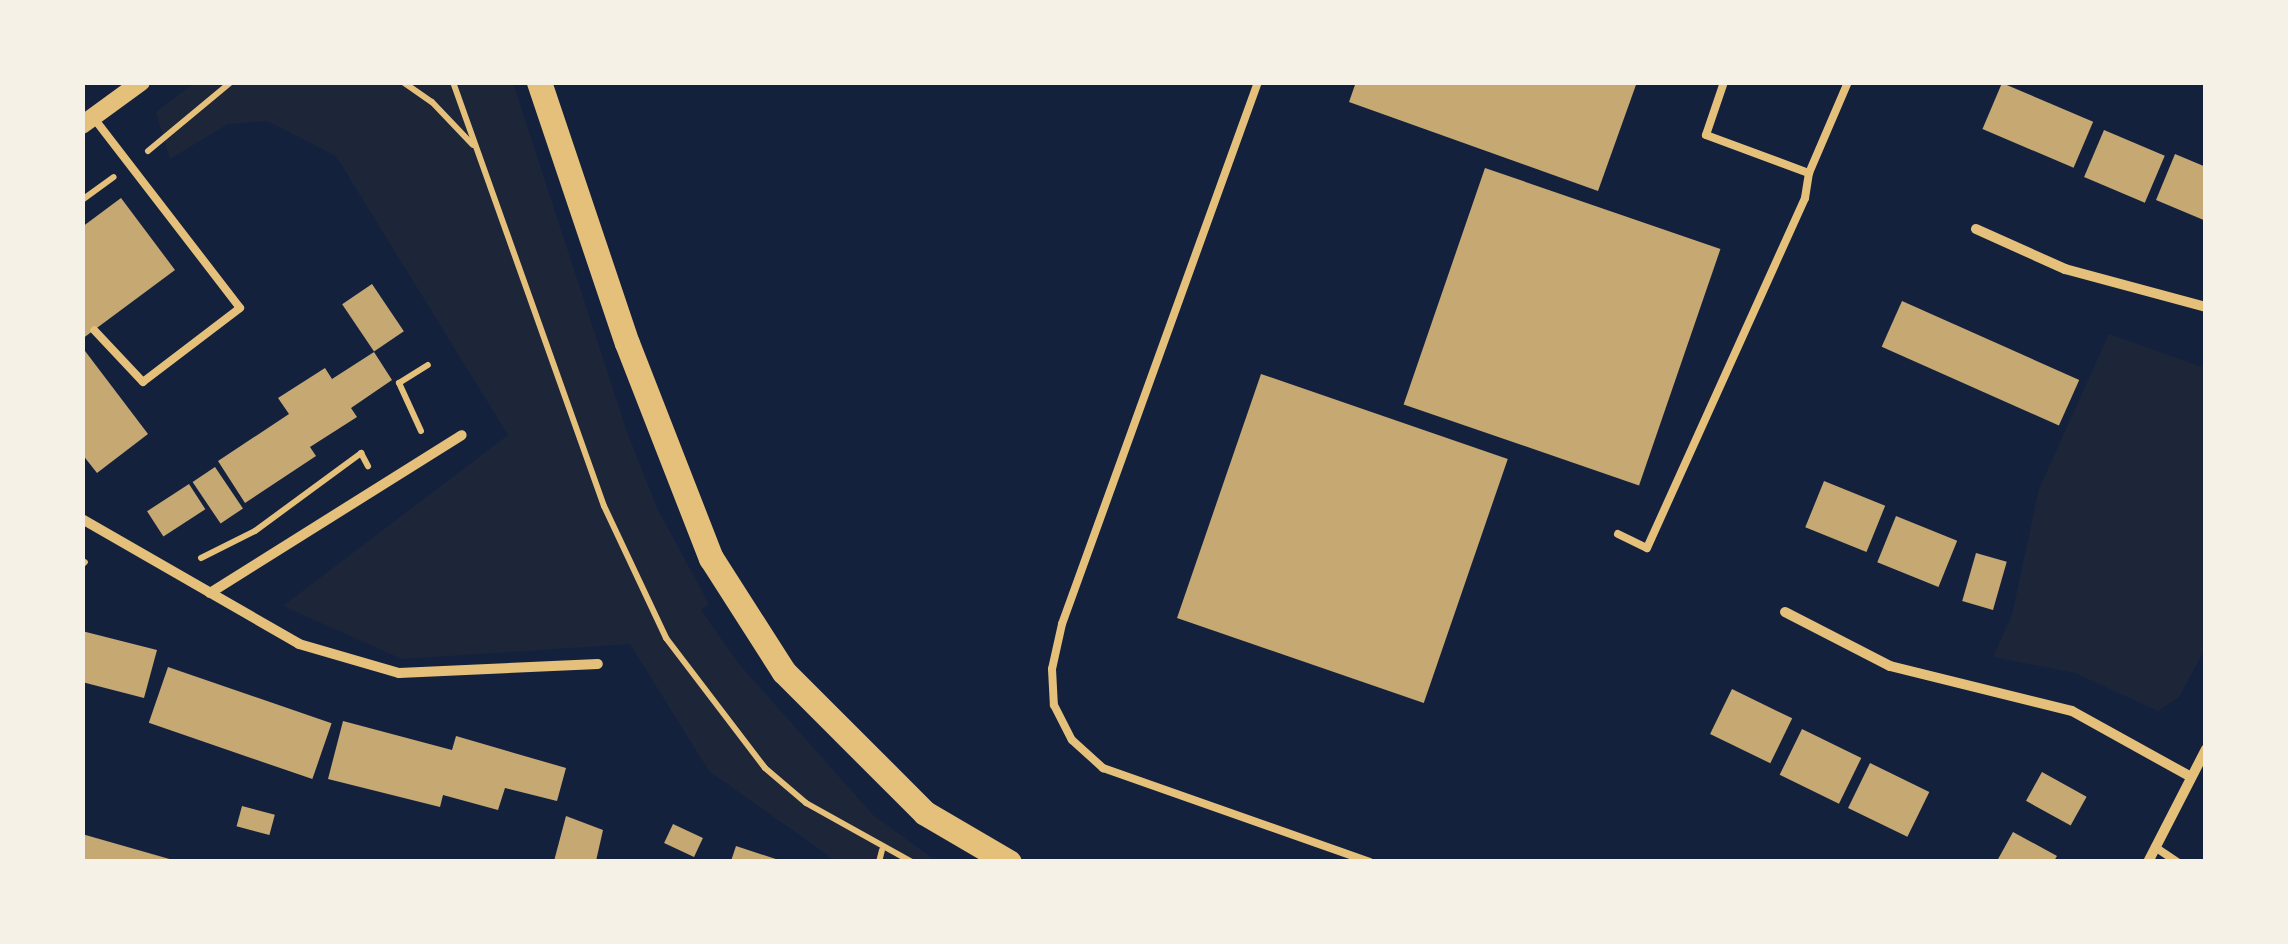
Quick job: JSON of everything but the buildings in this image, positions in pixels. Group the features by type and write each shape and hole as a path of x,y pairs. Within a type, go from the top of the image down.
{"main road":[{"path":"539,82 627,342 711,558 784,672 924,812 1009,862"}],"street":[{"path":"88,121 141,82"},
{"path":"1976,228 2065,269 2206,307"},
{"path":"210,593 462,435"},
{"path":"82,519 299,644 398,673 598,664"},
{"path":"1785,612 1890,666 2072,711 2191,776"},
{"path":"2148,862 2206,749"}],"lane":[{"path":"1258,82 1062,624 1052,669 1054,705 1072,740 1102,768 1370,862"},
{"path":"1724,82 1706,135 1809,173"},
{"path":"1618,534 1648,548 1805,198 1809,173 1848,82"},
{"path":"88,121 130,166 240,308 142,382 94,330"},
{"path":"2155,847 2177,862"}],"path":[{"path":"82,200 130,166 231,82"},
{"path":"403,82 432,102 478,150"},
{"path":"453,82 604,506 666,638 765,768 806,803 882,850 912,862"},
{"path":"408,440 422,430 399,383 428,365"},
{"path":"201,558 255,531 360,453 367,467 380,458"},
{"path":"880,862 882,850"}],"shaded area":[{"path":"194,83 513,83 627,432 657,508 709,604 701,610 738,663 873,815 936,861 836,861 709,771 630,644 402,659 283,606 508,435 336,156 267,121 228,124 170,159 156,112"},
{"path":"2109,334 2205,368 2205,649 2179,697 2158,711 2075,673 1993,657 2012,615 2039,489"}]}
